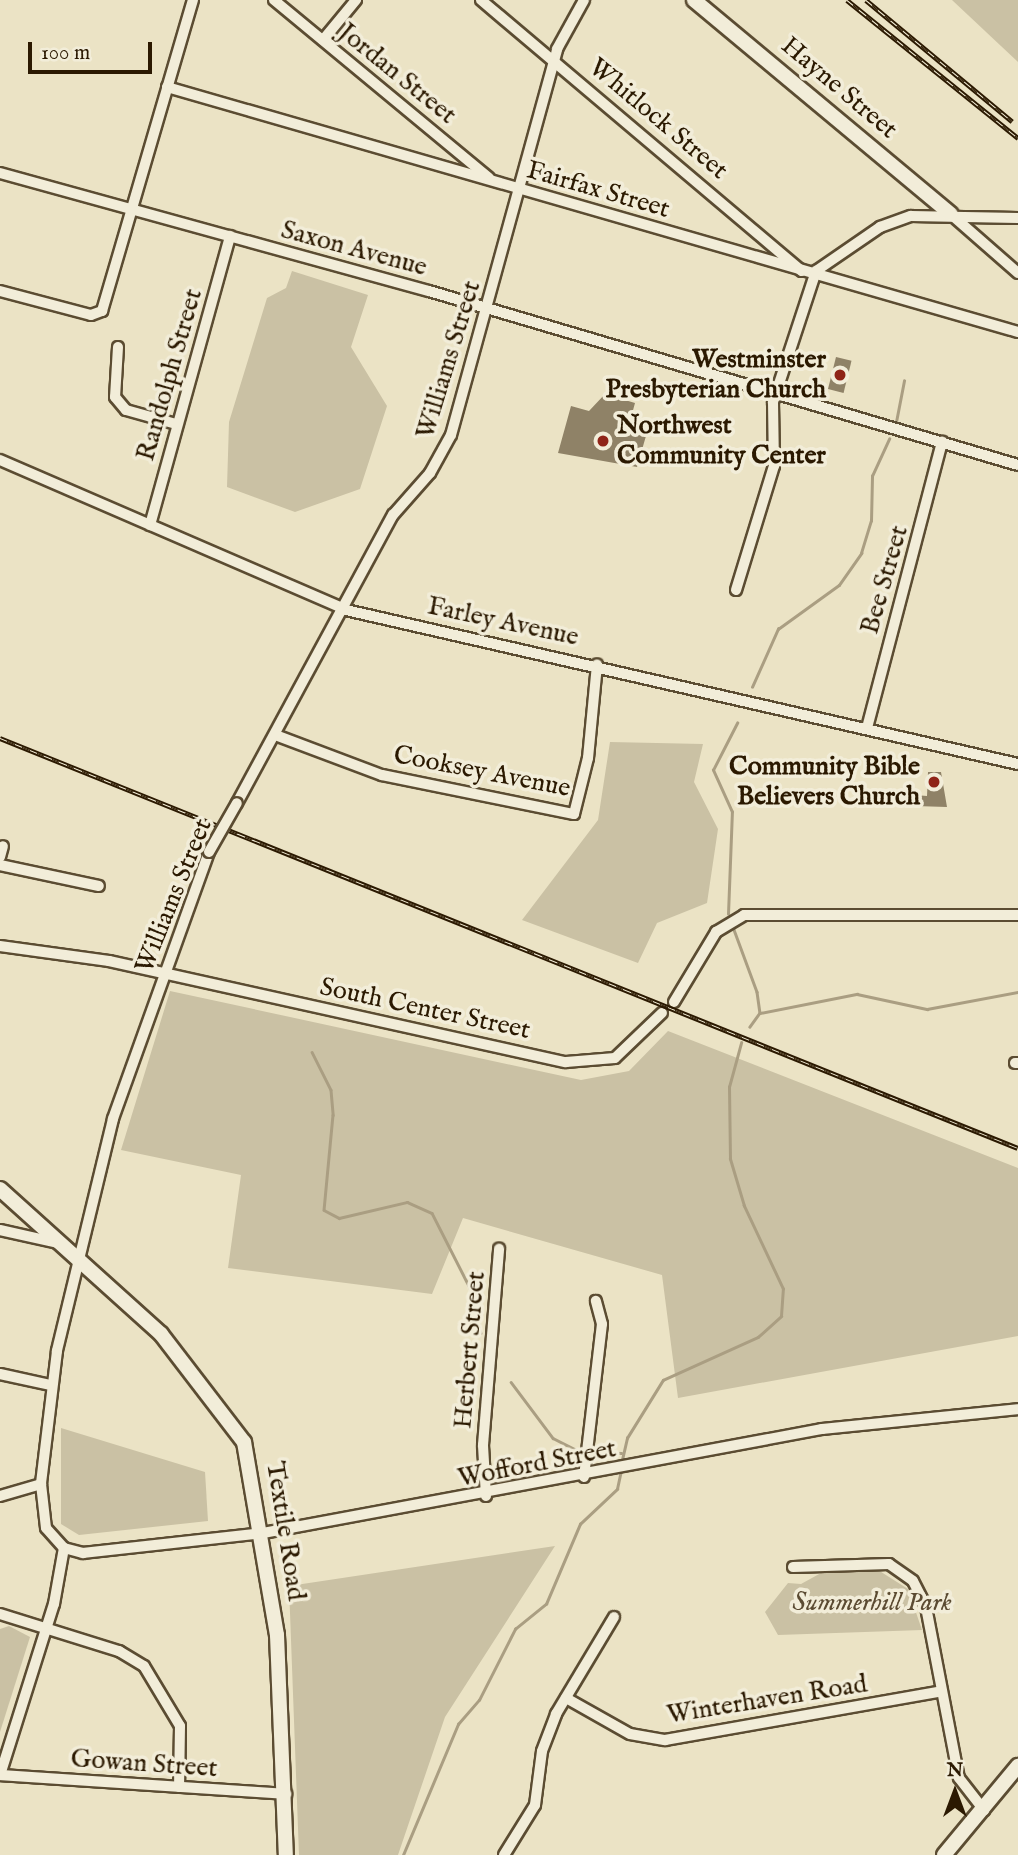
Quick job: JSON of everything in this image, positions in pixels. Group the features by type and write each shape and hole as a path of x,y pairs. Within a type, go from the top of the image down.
{"street":[{"path":"0,291 99,314 193,0"},
{"name":"Jordan Street","path":"274,0 492,181"},
{"path":"323,40 356,0"},
{"name":"Whitlock Street","path":"481,0 809,275"},
{"name":"Williams Street","path":"64,1548 46,1528 41,1484 50,1385 113,1119 209,852 278,736 341,608 397,508 446,447 488,309 561,37 584,0"},
{"name":"Hayne Street","path":"694,0 951,214"},
{"name":"Fairfax Street","path":"167,87 809,275 1018,332"},
{"name":"Saxon Avenue","path":"0,173 488,309 1018,465"},
{"path":"951,214 1018,273"},
{"path":"736,590 774,466 777,394 809,275 880,227 951,214 1018,218"},
{"name":"Randolph Street","path":"150,525 230,236"},
{"path":"118,347 115,397 126,410 176,424"},
{"name":"Bee Street","path":"867,728 942,442"},
{"name":"Farley Avenue","path":"0,460 341,608 597,664 1018,764"},
{"name":"Cooksey Avenue","path":"278,736 382,775 574,814 588,758 597,664"},
{"path":"0,857 3,846"},
{"path":"0,865 99,886"},
{"path":"674,1002 716,932 744,915 1018,915"},
{"name":"South Center Street","path":"0,946 163,975 582,1063 622,1053 662,1013"},
{"name":"Textile Road","path":"0,1189 161,1334 231,1421 248,1453 263,1533 282,1689 286,1855"},
{"path":"0,1230 62,1244"},
{"name":"Herbert Street","path":"486,1496 483,1445 499,1249"},
{"path":"584,1477 602,1324 596,1301"},
{"path":"0,1374 50,1385"},
{"name":"Wofford Street","path":"64,1548 83,1553 263,1533 486,1496 822,1429 1018,1409"},
{"path":"0,1496 41,1484"},
{"path":"0,1775 46,1627 64,1548"},
{"path":"793,1567 870,1562 906,1574 923,1598 959,1778 984,1810"},
{"path":"0,1614 119,1651 153,1675 180,1726 178,1787"},
{"path":"504,1855 530,1817 548,1732 614,1617"},
{"name":"Winterhaven Road","path":"566,1698 630,1734 665,1740 942,1691"},
{"path":"944,1855 1018,1766"},
{"name":"Gowan Street","path":"0,1775 286,1794"}],"green space":[{"path":"952,0 1018,0 1018,62"},
{"path":"292,271 368,295 351,347 387,406 360,489 295,512 227,487 229,422 267,298 286,288"},
{"path":"610,742 703,744 694,782 718,829 707,903 657,923 638,963 522,920 598,820"},
{"path":"170,991 581,1080 629,1071 668,1031 1018,1168 1018,1336 678,1398 662,1275 463,1218 432,1294 228,1268 241,1175 121,1150"},
{"path":"61,1428 205,1472 208,1521 79,1535 61,1524"},
{"path":"555,1546 445,1717 398,1855 299,1855 289,1586"},
{"name":"Summerhill Park","path":"878,1570 908,1589 922,1630 778,1635 765,1612 788,1583 801,1584 821,1573"},
{"path":"9,1626 30,1637 0,1732 0,1629"}],"building":[{"name":"Westminster Presbyterian Church","path":"836,357 852,361 844,393 828,389"},
{"name":"Northwest Community Center","path":"605,394 635,403 632,414 648,429 637,467 558,453 571,406 589,411"},
{"name":"Community Bible Believers Church","path":"928,772 941,772 947,807 915,806 915,795 927,796"}],"waterway":[{"path":"896,422 904,381"},
{"path":"752,687 778,629 839,585 861,553 871,521 872,476 889,439"},
{"path":"728,914 732,812 713,770 737,723"},
{"path":"733,927 757,992 760,1013 750,1027"},
{"path":"760,1013 857,994 927,1009 1018,992"},
{"path":"621,1464 627,1438 663,1380 758,1337 781,1316 783,1289 744,1206 730,1159 729,1087 741,1043"},
{"path":"312,1052 331,1090 333,1115 324,1210 339,1218 407,1202 432,1213 470,1288 481,1333"},
{"path":"511,1382 553,1438 575,1449"},
{"path":"593,1452 621,1453"},
{"path":"403,1855 458,1724 479,1700 515,1629 546,1604 580,1524 617,1489 621,1470"}],"railway":[{"path":"847,0 1018,138"},
{"path":"866,0 1012,121"},
{"path":"0,738 1018,1148"}],"place":[{"name":"Westminster Presbyterian Church","path":"840,375"},
{"name":"Northwest Community Center","path":"603,441"},
{"name":"Community Bible Believers Church","path":"934,782"}]}
